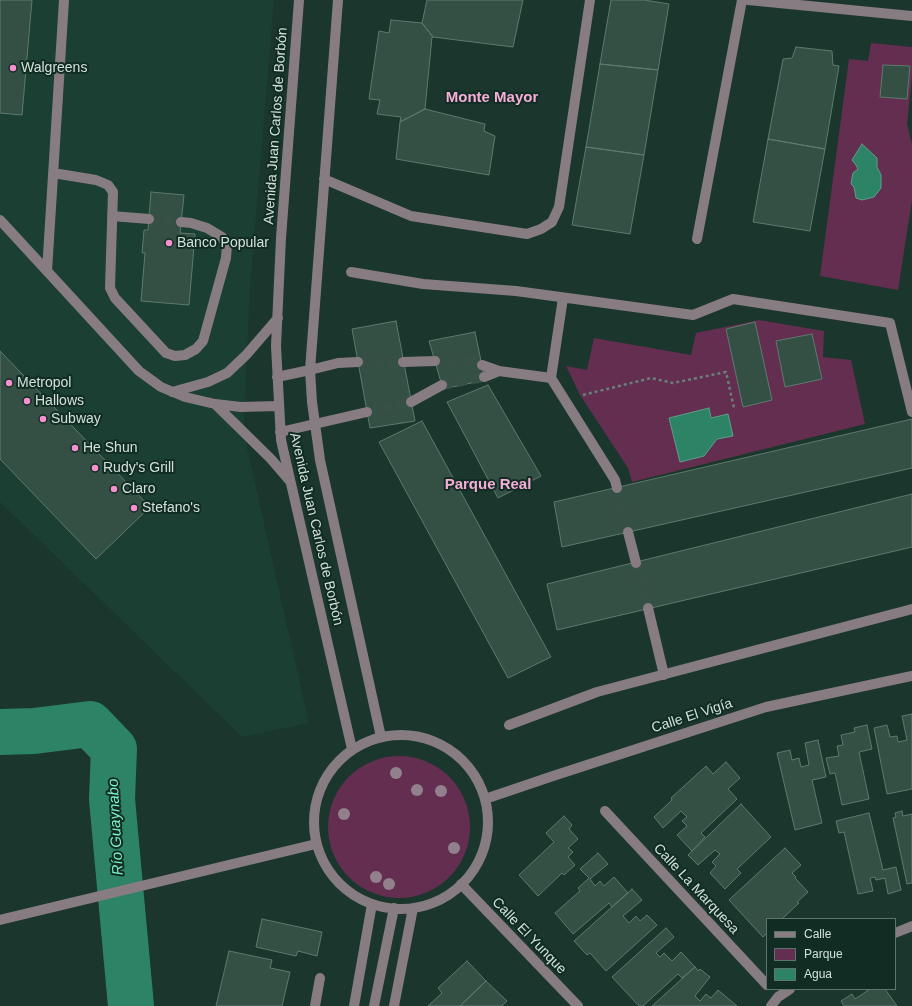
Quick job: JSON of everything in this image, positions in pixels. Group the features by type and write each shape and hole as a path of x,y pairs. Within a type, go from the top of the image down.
{"street":[{"path":"47,271 64,0"},
{"name":"Avenida Juan Carlos de Borbón","path":"299,0 276,346 280,440 352,749"},
{"name":"Avenida Juan Carlos de Borbón","path":"338,0 310,370 312,402 320,460 381,737"},
{"path":"324,179 411,216 527,234 541,230 552,222 559,207 590,0"},
{"path":"697,239 742,0"},
{"path":"748,0 912,16"},
{"path":"53,173 96,180 108,185 113,192 110,288 115,298 166,353 175,356 185,355 196,350 203,341 226,258 227,245 222,237 207,228 191,223 181,222"},
{"path":"112,216 149,219"},
{"path":"0,220 139,371 161,387 185,397 215,404 241,408 278,406"},
{"path":"351,272 423,284 516,292 694,315 733,300 890,323 912,412"},
{"path":"563,298 551,378 615,480 617,488"},
{"path":"172,392 208,382 227,372 247,354 278,318"},
{"path":"403,362 435,361"},
{"path":"277,377 338,363 358,362"},
{"path":"482,365 499,371 551,378"},
{"path":"484,377 499,371"},
{"path":"411,402 442,385"},
{"path":"215,404 271,459 290,482"},
{"path":"280,432 367,412"},
{"path":"628,532 636,563"},
{"path":"648,608 664,675"},
{"path":"509,725 598,692 912,609"},
{"name":"Calle El Vigía","path":"485,799 766,708 912,676"},
{"path":"400,734 416,736 433,740 454,752 472,772 482,789 485,799 488,816 486,843 474,870 456,889 439,900 413,908 394,908 372,904 353,895 333,878 324,865 314,835 313,820 315,801 322,783 331,769 352,749 370,740 381,737 400,734"},
{"name":"Calle La Marquesa","path":"605,811 766,984"},
{"path":"0,920 316,844"},
{"name":"Calle El Yunque","path":"461,884 578,1006"},
{"path":"354,1006 372,904"},
{"path":"374,1006 394,908"},
{"path":"394,1006 413,908"},
{"path":"896,933 912,926"},
{"path":"315,1006 320,978"},
{"path":"772,990 778,997"},
{"path":"771,1006 778,997 788,990"}],"path":[{"path":"565,400 651,378 673,383 726,372 734,408"}],"shaded area":[{"path":"0,0 274,0 250,288 244,420 247,448 309,723 242,737 0,502"}],"green space":[{"path":"871,43 912,47 912,77 907,124 912,144 912,200 898,290 820,276 849,59 868,61"},
{"path":"759,320 824,331 823,357 851,360 865,424 632,482 628,468 580,395 566,366 587,370 594,338 691,355 696,333"},
{"path":"399,756 426,762 444,772 454,782 464,800 470,827 464,854 454,872 444,882 426,892 399,898 372,892 354,882 344,872 334,854 328,827 334,800 344,782 354,772 372,762"}],"water":[{"path":"862,144 877,158 877,167 881,175 881,188 874,197 862,200 856,198 854,187 851,184 853,173 858,169 852,160"},
{"path":"709,408 711,418 728,414 733,436 717,439 704,456 680,462 669,418"}],"building":[{"name":"Walgreens","path":"0,0 32,0 22,115 0,113"},
{"path":"427,0 523,0 513,47 433,37 422,23"},
{"path":"611,0 644,0 669,4 658,70 600,64"},
{"path":"391,20 422,23 433,37 425,109 400,122 401,117 377,114 380,100 369,99 379,31 389,33"},
{"path":"796,47 832,51 833,65 839,66 825,149 768,139 783,59 792,58"},
{"path":"600,64 658,70 644,155 586,147"},
{"path":"883,65 910,66 907,99 880,97"},
{"path":"425,109 485,124 484,131 495,136 489,175 396,159 400,122"},
{"path":"768,139 825,149 810,231 753,222"},
{"path":"586,147 644,155 630,234 572,225"},
{"name":"Banco Popular","path":"151,192 184,195 180,233 195,234 189,305 141,301 145,253 142,253 144,230 148,230"},
{"path":"396,321 415,421 370,428 352,329"},
{"path":"755,322 772,400 743,407 726,329"},
{"path":"475,332 485,380 443,389 429,341"},
{"path":"812,334 822,379 785,387 776,341"},
{"path":"0,351 150,507 96,559 0,459"},
{"path":"488,385 541,476 498,498 447,402"},
{"path":"912,419 912,468 562,547 554,502"},
{"path":"422,421 551,657 508,678 379,442"},
{"path":"912,494 912,547 557,630 547,584"},
{"path":"912,714 912,789 887,794 874,728 887,725 890,737 897,736 898,742 907,740 902,716"},
{"path":"867,725 872,749 859,752 869,799 842,805 835,773 830,774 826,758 839,756 837,746 843,745 841,735 855,732 854,728"},
{"path":"818,740 826,777 812,780 822,823 795,830 777,753 790,750 792,760 799,758 801,767 809,765 805,743"},
{"path":"726,762 740,778 728,789 737,799 701,833 705,837 692,851 677,835 687,826 682,821 687,817 681,811 663,828 654,817 672,800 671,798 706,766 713,774"},
{"path":"741,804 771,837 737,869 741,873 725,889 710,873 716,866 712,862 720,854 715,850 698,865 688,855"},
{"path":"902,811 903,816 912,814 912,883 907,884 893,818 896,817 895,813"},
{"path":"869,813 883,870 896,867 901,890 888,894 885,878 876,880 875,877 870,878 873,891 858,894 844,832 839,833 836,821"},
{"path":"564,816 572,825 569,829 578,839 568,848 573,852 568,857 575,865 564,875 562,873 538,896 519,875 554,842 546,833"},
{"path":"785,848 801,865 792,873 808,892 783,918 766,918 766,934 763,937 729,900"},
{"path":"598,853 608,864 590,879 595,886 600,881 604,886 614,877 628,893 612,907 609,903 573,934 555,913 580,891 578,888 589,878 580,869"},
{"path":"632,889 642,900 623,916 629,923 636,916 640,921 647,915 657,925 606,971 590,953 587,955 574,941"},
{"path":"262,919 322,932 317,956 298,951 296,956 256,947"},
{"path":"666,928 674,937 656,953 660,957 664,953 672,961 681,952 695,967 682,978 678,974 643,1006 639,1006 612,977"},
{"path":"229,951 272,960 270,968 290,972 282,1006 216,1006"},
{"path":"467,961 486,981 460,1006 428,1006 442,993 438,988"},
{"path":"695,967 698,971 700,969 710,977 695,996 700,1001 706,994 711,998 718,990 737,1006 652,1006"},
{"path":"486,981 507,1001 502,1006 460,1006"},
{"path":"868,990 886,990 897,1006 844,1006 841,1001 852,994 855,999"}],"waterway":[{"name":"Río Guaynabo","path":"0,732 34,731 90,724 114,749 112,799 131,1006"}],"tunnel":[{"path":"149,219 181,222"},
{"path":"435,361 469,361 482,365"},
{"path":"358,362 403,362"},
{"path":"442,385 484,377"},
{"path":"367,412 411,402"},
{"path":"617,488 628,532"},
{"path":"636,563 648,608"}],"place":[{"name":"Walgreens","path":"13,68"},
{"name":"Banco Popular","path":"169,243"},
{"name":"Metropol","path":"9,383"},
{"name":"Hallows","path":"27,401"},
{"name":"Subway","path":"43,419"},
{"name":"He Shun","path":"75,448"},
{"name":"Rudy's Grill","path":"95,468"},
{"name":"Claro","path":"114,489"},
{"name":"Stefano's","path":"134,508"}],"district":[{"name":"Monte Mayor","path":"492,98"},
{"name":"Parque Real","path":"488,485"}]}
